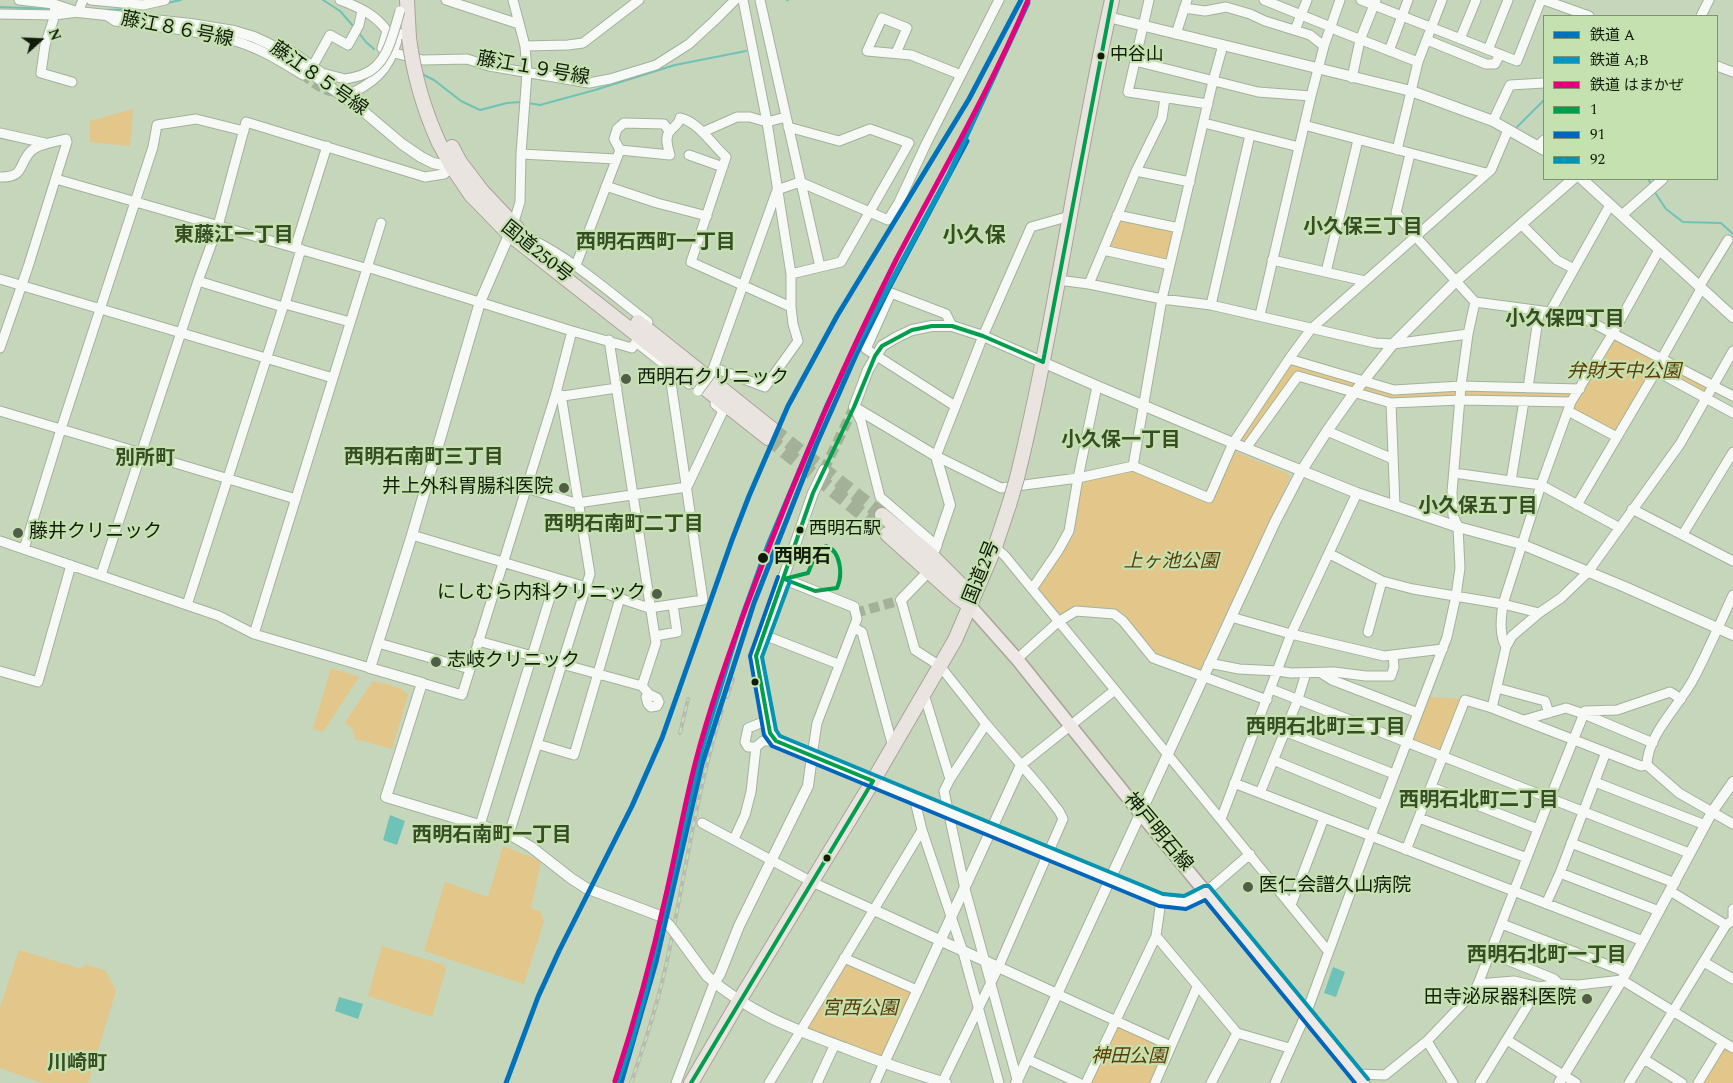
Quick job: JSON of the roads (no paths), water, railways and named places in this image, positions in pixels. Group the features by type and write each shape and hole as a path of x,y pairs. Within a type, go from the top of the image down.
{"highway":[{"name":"国道250号","path":"408,36 416,0"},
{"name":"国道2号","path":"691,1083 873,781 955,640 995,547 1009,505 1043,362 1112,0"},
{"name":"国道250号","path":"404,6 408,36 421,64 443,141 456,165 482,191 511,229 553,268 770,433 530,239 511,229"},
{"path":"882,515 934,551 964,588 970,606"},
{"path":"887,534 928,572 970,606"}],"main road":[{"name":"神戸明石線","path":"970,606 1016,659 1141,814 1360,1079"},
{"path":"773,737 812,756 873,781"}],"street":[{"path":"19,0 54,4 78,12"},
{"path":"78,12 84,0"},
{"path":"91,0 143,5 158,1"},
{"path":"340,0 362,10 381,22 387,32 382,48 394,53"},
{"path":"271,45 294,53 322,73 345,79 365,74 378,66 385,54 404,6 402,0"},
{"path":"446,0 519,24"},
{"path":"370,668 412,535 480,302 511,229 520,202 521,154 527,74 525,46 513,0"},
{"path":"525,46 568,46 583,43 639,0"},
{"name":"藤江１９号線","path":"394,53 423,60 468,60 527,74 589,83 656,65 689,44 735,0"},
{"path":"712,372 720,370 765,387 798,341 793,324 791,274 767,122 743,0"},
{"path":"760,0 820,267"},
{"path":"777,190 800,182 888,220 899,202 926,144 999,0"},
{"path":"1149,0 1128,92 1208,104"},
{"path":"1264,0 1274,2 1360,40 1418,62"},
{"path":"1295,30 1307,0"},
{"path":"1260,315 1311,96 1324,46 1340,0"},
{"path":"1361,0 1375,3 1431,28 1517,61 1543,0 1585,15"},
{"path":"1389,51 1408,0"},
{"path":"1397,150 1418,62 1442,0"},
{"path":"1460,39 1476,0"},
{"path":"1488,50 1508,0"},
{"path":"1702,15 1709,0"},
{"path":"1265,21 1274,2"},
{"path":"1352,78 1360,40 1375,3"},
{"path":"54,4 55,14 45,45 42,72 72,82"},
{"path":"1176,34 1186,4 1206,11 1226,8 1250,14 1265,21 1310,35 1324,46"},
{"path":"315,62 330,35 348,45 359,25 362,10"},
{"path":"0,14 78,12"},
{"name":"藤江８５号線","path":"78,12 162,20 234,31 271,45 363,111 402,144 421,157 433,163 456,165"},
{"name":"藤江８６号線","path":"104,13 115,21 213,36 238,42 260,50 303,75"},
{"path":"1108,17 1410,91 1493,121 1542,145"},
{"path":"896,53 907,28 882,18 867,51 911,55 962,75"},
{"path":"354,92 365,87 382,72 408,36"},
{"path":"1426,40 1486,64 1495,64 1500,54"},
{"path":"1133,466 1162,298 1223,45"},
{"path":"1135,62 1258,92 1311,96"},
{"path":"1718,66 1733,72"},
{"path":"1493,121 1510,84 1543,83"},
{"path":"1089,284 1136,171 1162,118 1165,98"},
{"path":"703,132 737,117 750,117 767,122 786,117"},
{"path":"521,154 670,155 666,139 669,131 678,125 680,118 688,120 703,132 713,146 726,157 691,262 791,307"},
{"path":"24,550 61,429 153,147 157,125 196,119 244,130"},
{"path":"101,575 218,226 246,122 425,178 444,174 456,165"},
{"path":"576,265 618,154 614,139 617,128 624,123 664,124 669,131"},
{"path":"1204,124 1299,147"},
{"path":"1304,125 1486,173"},
{"path":"788,128 839,141 870,129 909,143 841,262 791,274"},
{"path":"854,407 936,456 1001,488 1078,478 1133,466 1209,498 1233,443 1311,329 1491,170 1508,130"},
{"path":"0,133 45,144"},
{"path":"1211,305 1250,135"},
{"path":"0,177 10,178 17,174 32,151 45,144 66,139 67,142 22,287 0,348"},
{"path":"1326,272 1358,140"},
{"path":"187,605 284,306 327,146"},
{"path":"1410,154 1396,212 1416,237 1476,302 1550,312 1587,320 1733,396"},
{"path":"689,155 723,167"},
{"path":"1136,171 1190,182"},
{"path":"56,179 365,268 367,267 632,348 636,342"},
{"path":"1017,1082 1209,663 1275,522 1302,470 1354,393 1393,344 1456,281 1572,180"},
{"path":"1583,180 1733,317"},
{"path":"1622,215 1661,180"},
{"path":"606,186 657,203 707,216"},
{"path":"698,391 712,372 777,190"},
{"path":"1550,312 1610,206"},
{"path":"1118,215 1179,228"},
{"path":"1070,216 1031,227 983,336 936,456 950,505 934,551 880,497 861,421 854,407 875,356 882,346 897,336 912,330 932,326 952,326 983,336 1233,443 1357,492 1458,527 1522,544 1733,635"},
{"path":"254,634 381,224"},
{"path":"1521,224 1557,260 1574,269"},
{"path":"530,239 555,251 576,265 712,372"},
{"path":"1662,358 1728,240"},
{"path":"1103,250 1170,265"},
{"path":"1506,647 1502,640 1500,620 1502,604 1541,485 1570,407 1659,250"},
{"path":"1272,260 1365,281"},
{"path":"553,268 553,276 723,411 687,487"},
{"path":"0,279 332,378"},
{"path":"1058,280 1211,305 1375,343 1393,344 1468,334"},
{"path":"198,281 284,306 350,322"},
{"path":"952,326 946,314 891,293 866,349 955,406"},
{"path":"1275,1083 1289,1048 1306,1014 1382,805 1447,637 1460,568 1458,527 1453,515 1452,492 1461,386 1468,334 1476,302"},
{"path":"1528,388 1539,312"},
{"path":"0,541 219,616 254,634 462,694 556,393 572,331"},
{"path":"478,641 598,674 645,690 656,642 649,608 609,340"},
{"path":"1492,708 1506,647 1512,636 1561,598 1588,572 1680,444 1733,350"},
{"path":"1290,359 1394,390 1461,386 1580,389"},
{"path":"412,535 586,587 649,608 703,600 669,369"},
{"path":"1577,505 1656,371 1707,397 1733,413"},
{"path":"1246,448 1298,376 1391,403 1460,400 1524,401 1570,407 1616,437"},
{"path":"1032,589 1070,531 1078,478 1097,386"},
{"path":"556,393 563,396 617,388"},
{"path":"509,834 590,574 562,401 556,393"},
{"path":"1511,480 1524,401"},
{"path":"1391,403 1395,506"},
{"path":"0,411 296,499"},
{"path":"1327,431 1393,459"},
{"path":"1683,534 1733,452"},
{"path":"768,720 748,728 746,742 748,747 756,747 763,741 773,737 756,656 813,493 824,470"},
{"path":"1454,473 1541,485 1620,528"},
{"path":"526,488 572,502 578,502 687,487"},
{"path":"1221,819 1291,634 1330,554 1357,492"},
{"path":"1632,509 1732,557"},
{"path":"995,547 1005,556 1328,950"},
{"path":"1330,554 1382,581 1413,589 1502,604 1540,613"},
{"path":"0,671 38,682 71,565"},
{"path":"422,683 386,797 509,834 551,861 586,888 660,916 670,926 711,980 739,1001 761,1014 884,1063 944,1083 998,968 1063,819 1059,811 940,666 915,650 902,600 928,572"},
{"path":"480,825 556,578"},
{"path":"676,1083 711,980 720,974 739,926 808,786 817,723 838,664 857,619 854,607 784,578"},
{"path":"1368,632 1382,581"},
{"path":"1733,595 1694,679 1661,727 1647,754 1647,765 1679,793 1733,824"},
{"path":"537,744 574,754 620,598"},
{"path":"655,636 677,632 673,605"},
{"path":"1016,659 1058,622 1076,611 1114,614 1123,621 1153,658 1267,700"},
{"path":"1231,617 1291,634 1384,656 1443,649"},
{"path":"854,628 862,632 893,747"},
{"path":"764,635 838,664"},
{"path":"378,643 470,669"},
{"path":"1209,663 1239,669 1278,671 1291,674 1320,673 1391,676 1394,667 1393,655"},
{"path":"1260,793 1298,699 1306,673"},
{"path":"1320,673 1332,680 1418,713"},
{"path":"1497,688 1544,701 1549,713"},
{"path":"1271,689 1690,853"},
{"path":"875,1083 992,831 1021,764 1115,690"},
{"path":"1360,1079 1385,1075 1427,1041 1474,993 1585,710 1617,710 1670,692 1681,700"},
{"path":"924,694 950,779"},
{"path":"1406,850 1464,700 1492,708 1641,766 1647,765"},
{"path":"1524,720 1566,708 1653,743"},
{"path":"986,724 944,791 965,888 1017,1082"},
{"path":"1284,732 1394,774"},
{"path":"734,840 745,815 751,792 756,747"},
{"path":"1546,904 1584,812 1606,752"},
{"path":"1273,760 1382,805"},
{"path":"873,781 1161,900 1181,904 1192,902 1206,892 1250,854"},
{"path":"1595,782 1705,825"},
{"path":"1561,1079 1624,976 1712,812 1733,782"},
{"path":"1234,783 1643,940"},
{"path":"1430,787 1538,829"},
{"path":"914,797 922,830 963,952 998,1083"},
{"path":"1291,905 1324,818"},
{"path":"1419,818 1527,858"},
{"path":"702,824 772,859 812,882 1171,1046"},
{"path":"770,1083 922,830"},
{"path":"1571,843 1672,887 1731,922"},
{"path":"1560,872 1659,911"},
{"path":"1086,1083 1156,936 1161,900"},
{"path":"1629,1083 1731,922 1733,909"},
{"path":"1502,924 1624,976 1673,1011 1733,1048"},
{"path":"1156,936 1237,1033 1289,1048"},
{"path":"1490,954 1554,979 1559,984"},
{"path":"844,958 917,990"},
{"path":"1704,962 1733,979"},
{"path":"1478,984 1514,981 1538,987 1559,984 1578,985 1624,976"},
{"path":"1159,1082 1171,1046 1198,987"},
{"path":"1480,1083 1538,987"},
{"path":"1212,1083 1237,1033"},
{"path":"1507,1040 1561,1079 1576,1083"},
{"path":"1427,1041 1453,1083"},
{"path":"1698,1083 1723,1042"},
{"path":"817,1083 835,1044"},
{"path":"1027,1059 1079,1083"},
{"path":"1644,1059 1682,1083"}],"water":[{"path":"390,815 405,821 397,845 383,840"},
{"path":"1333,967 1345,972 1336,997 1324,993"},
{"path":"339,997 363,1004 358,1019 335,1011"}],"waterway":[{"path":"167,3 181,0"},
{"path":"323,0 340,11 354,27"},
{"path":"0,7 53,9"},
{"path":"105,10 137,9"},
{"path":"359,33 374,49"},
{"path":"528,103 540,105 675,65 746,51"},
{"path":"420,73 434,80 461,101 480,110 507,103 521,102"},
{"path":"1517,127 1543,101"},
{"path":"1649,180 1651,184"},
{"path":"1654,191 1666,209 1683,222 1721,223 1733,234"}],"tunnel":[{"path":"303,75 326,90 332,92 354,92"},
{"path":"824,470 854,407"},
{"path":"772,429 882,515"},
{"path":"768,438 887,534"},
{"path":"855,613 901,600"}],"railway":[{"path":"727,697 733,679"},
{"path":"680,733 688,699"},
{"path":"631,1083 650,1027 661,985 704,775 722,711"}],"rail line":[{"name":"A","path":"506,1083 538,997 632,806 662,738 732,540 788,406 837,316 969,99 1021,0"},
{"name":"はまかぜ","path":"615,1081 655,942 701,741 723,672 756,581 804,459 839,379 896,260 998,66 1028,0"},
{"name":"A;B","path":"617,1083 632,1040 646,989 701,751 742,617 768,545 828,403 859,341 948,176 1028,3"},
{"name":"A","path":"621,1083 656,962 702,764 754,603 817,443 856,355 890,286 967,141"}],"place":[{"name":"中谷山","path":"1101,56"},
{"name":"西明石クリニック","path":"626,379"},
{"name":"井上外科胃腸科医院","path":"564,488"},
{"name":"西明石駅","path":"800,530"},
{"name":"藤井クリニック","path":"18,533"},
{"name":"西明石","path":"763,558"},
{"name":"にしむら内科クリニック","path":"657,594"},
{"name":"志岐クリニック","path":"436,662"},
{"name":"医仁会譜久山病院","path":"1248,887"},
{"name":"田寺泌尿器科医院","path":"1587,999"}],"district":[{"name":"小久保三丁目","path":"1363,229"},
{"name":"東藤江一丁目","path":"234,237"},
{"name":"小久保","path":"974,238"},
{"name":"西明石西町一丁目","path":"656,244"},
{"name":"小久保四丁目","path":"1565,321"},
{"name":"小久保一丁目","path":"1121,442"},
{"name":"西明石南町三丁目","path":"424,459"},
{"name":"別所町","path":"145,460"},
{"name":"小久保五丁目","path":"1478,508"},
{"name":"西明石南町二丁目","path":"624,526"},
{"name":"西明石北町三丁目","path":"1326,729"},
{"name":"西明石北町二丁目","path":"1479,802"},
{"name":"西明石南町一丁目","path":"492,837"},
{"name":"西明石北町一丁目","path":"1547,957"},
{"name":"川崎町","path":"77,1065"}],"park label":[{"name":"弁財天中公園","path":"1624,373"},
{"name":"上ヶ池公園","path":"1171,563"},
{"name":"宮西公園","path":"860,1010"},
{"name":"神田公園","path":"1129,1058"}]}
